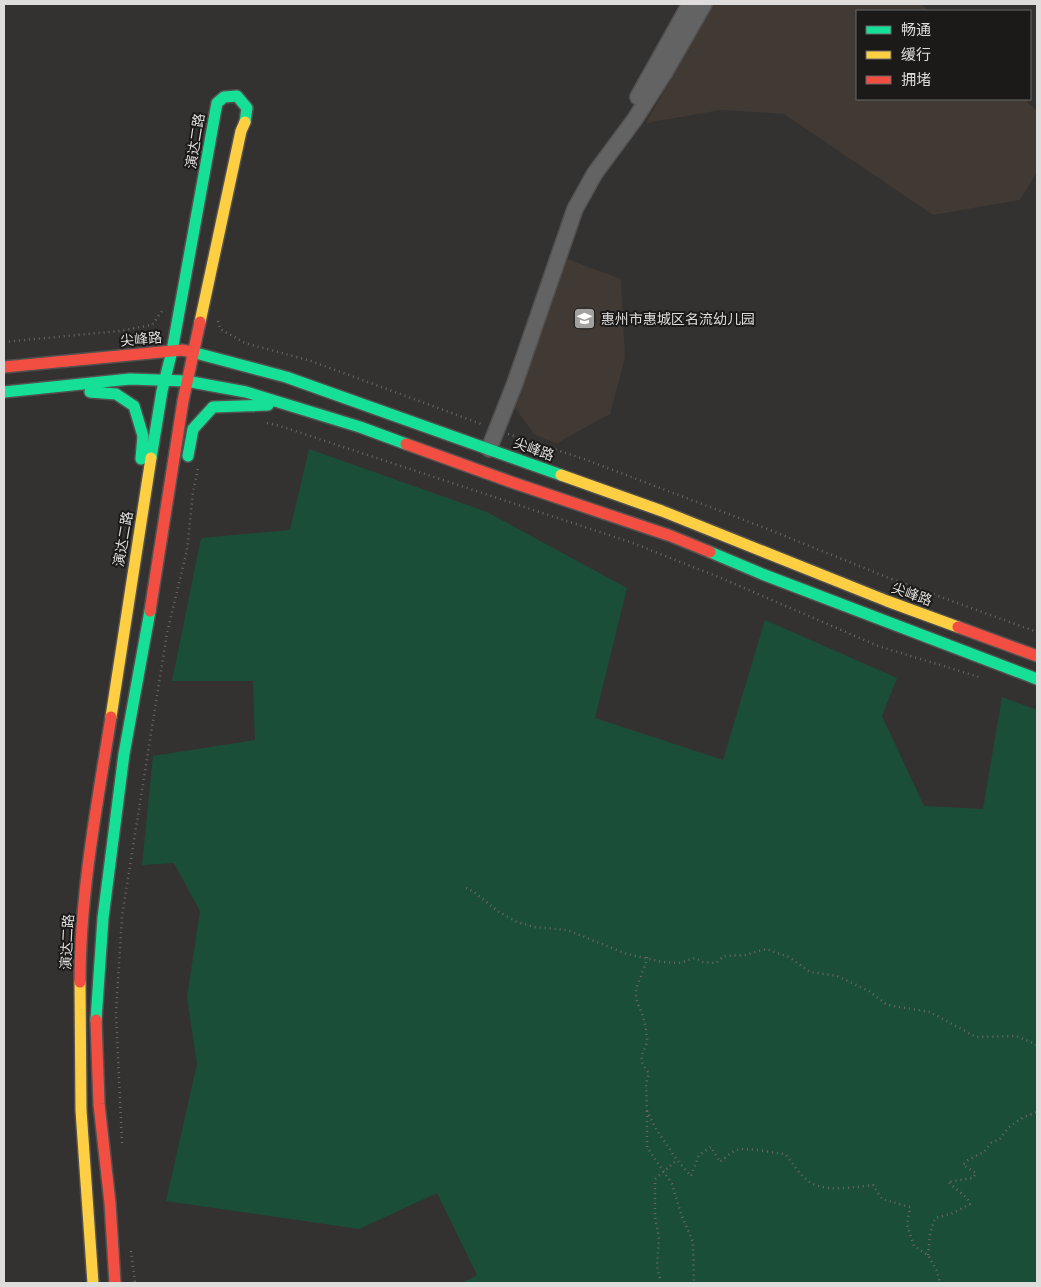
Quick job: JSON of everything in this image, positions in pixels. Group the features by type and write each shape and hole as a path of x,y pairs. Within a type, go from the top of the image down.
{"main road":[{"name":"演达二路","path":"93,1283 81,1121 80,961 88,855 114,702 164,380 172,351 214,126 214,116 217,103 224,97 237,96 245,101 248,119 241,131 186,381 134,704 124,754 106,889 96,1007 100,1119 110,1203 115,1283"},
{"path":"214,116 218,122 229,126 245,124"},
{"name":"尖峰路","path":"4,367 182,350 286,377 662,511 887,601 1037,656"},
{"path":"4,392 130,379 186,381 246,392 360,427 514,483 671,536 788,584 1037,679"},
{"path":"32,389 116,394 134,406 142,436 137,547"},
{"path":"186,468 193,430 213,408 258,405 292,406"},
{"path":"628,521 635,501"},
{"path":"151,596 173,541"},
{"path":"114,702 134,704"},
{"path":"80,961 100,961"},
{"path":"81,1121 100,1119"}],"street":[{"path":"619,139 634,103 690,4"},
{"path":"489,449 515,383 575,209 595,172 665,72 704,4"}],"path":[{"path":"4,342 119,331 152,325 165,306"},
{"path":"217,320 220,329 246,343 312,361 496,430 593,463 765,528 889,578 1037,632"},
{"path":"258,421 277,424 630,542 721,578 878,646 985,678"},
{"path":"122,1151 116,1013 122,916 167,633 188,550 193,492 198,466"},
{"path":"466,888 499,912 517,922 534,927 566,930 611,949 663,962 679,963 695,958 703,962 716,963 724,956 744,956 766,949 789,958 810,972 837,976 869,990 887,1005 930,1012 976,1037 1016,1036 1037,1046"},
{"path":"647,957 646,968 636,991 647,1039 642,1052 642,1065 649,1073 646,1084 647,1147 672,1184 681,1214 693,1242 694,1283"},
{"path":"647,1110 656,1129 677,1160 691,1176 699,1155 711,1147 720,1162 736,1150 785,1154 809,1182 836,1189 873,1185 882,1199 910,1207 907,1225 914,1246 928,1256 937,1271 940,1283"},
{"path":"928,1256 930,1234 935,1218 951,1214 970,1204 967,1198 948,1182 973,1178 976,1173 963,1165 968,1160 984,1152 991,1143 1000,1139 1009,1127 1024,1117 1037,1112"},
{"path":"661,1283 657,1266 659,1239 655,1216 655,1179 677,1160"},
{"path":"131,1244 135,1283"}],"shaded area":[{"path":"713,4 921,4 928,10 856,10 856,100 1025,100 1037,111 1037,172 1020,200 933,215 784,114 721,110 646,123"},
{"name":"惠州市惠城区名流幼儿园","path":"567,259 621,279 625,358 610,414 558,444 535,435 515,408"}],"green space":[{"path":"309,449 487,512 627,588 595,718 723,760 765,620 897,678 882,716 924,806 983,809 1002,697 1037,710 1037,1283 462,1283 477,1275 437,1193 359,1229 166,1201 197,1064 187,997 200,911 174,863 142,865 153,756 255,740 253,681 172,681 201,538 290,530"}],"traffic: fast":[{"path":"151,458 217,103 224,97 237,96 247,108 245,122"},
{"path":"192,352 286,377 561,475"},
{"path":"4,392 130,379 186,381 246,392 360,427 406,444"},
{"path":"90,392 116,394 134,406 143,436 141,459"},
{"path":"188,456 193,429 213,407 268,405"},
{"path":"710,552 762,574 1037,679"},
{"path":"96,1020 103,918 124,754 150,611"}],"traffic: slow":[{"path":"200,322 241,131 245,122"},
{"path":"111,717 151,458"},
{"path":"561,475 662,511 887,601 958,627"},
{"path":"80,982 81,1110 93,1283"}],"traffic: jam":[{"path":"150,611 183,401 200,322"},
{"path":"4,367 182,350 192,352"},
{"path":"406,444 671,536 710,552"},
{"path":"958,627 1037,656"},
{"path":"80,982 86,882 111,717"},
{"path":"96,1020 99,1104 110,1203 115,1283"}],"place":[{"name":"惠州市惠城区名流幼儿园","path":"585,319"}]}
